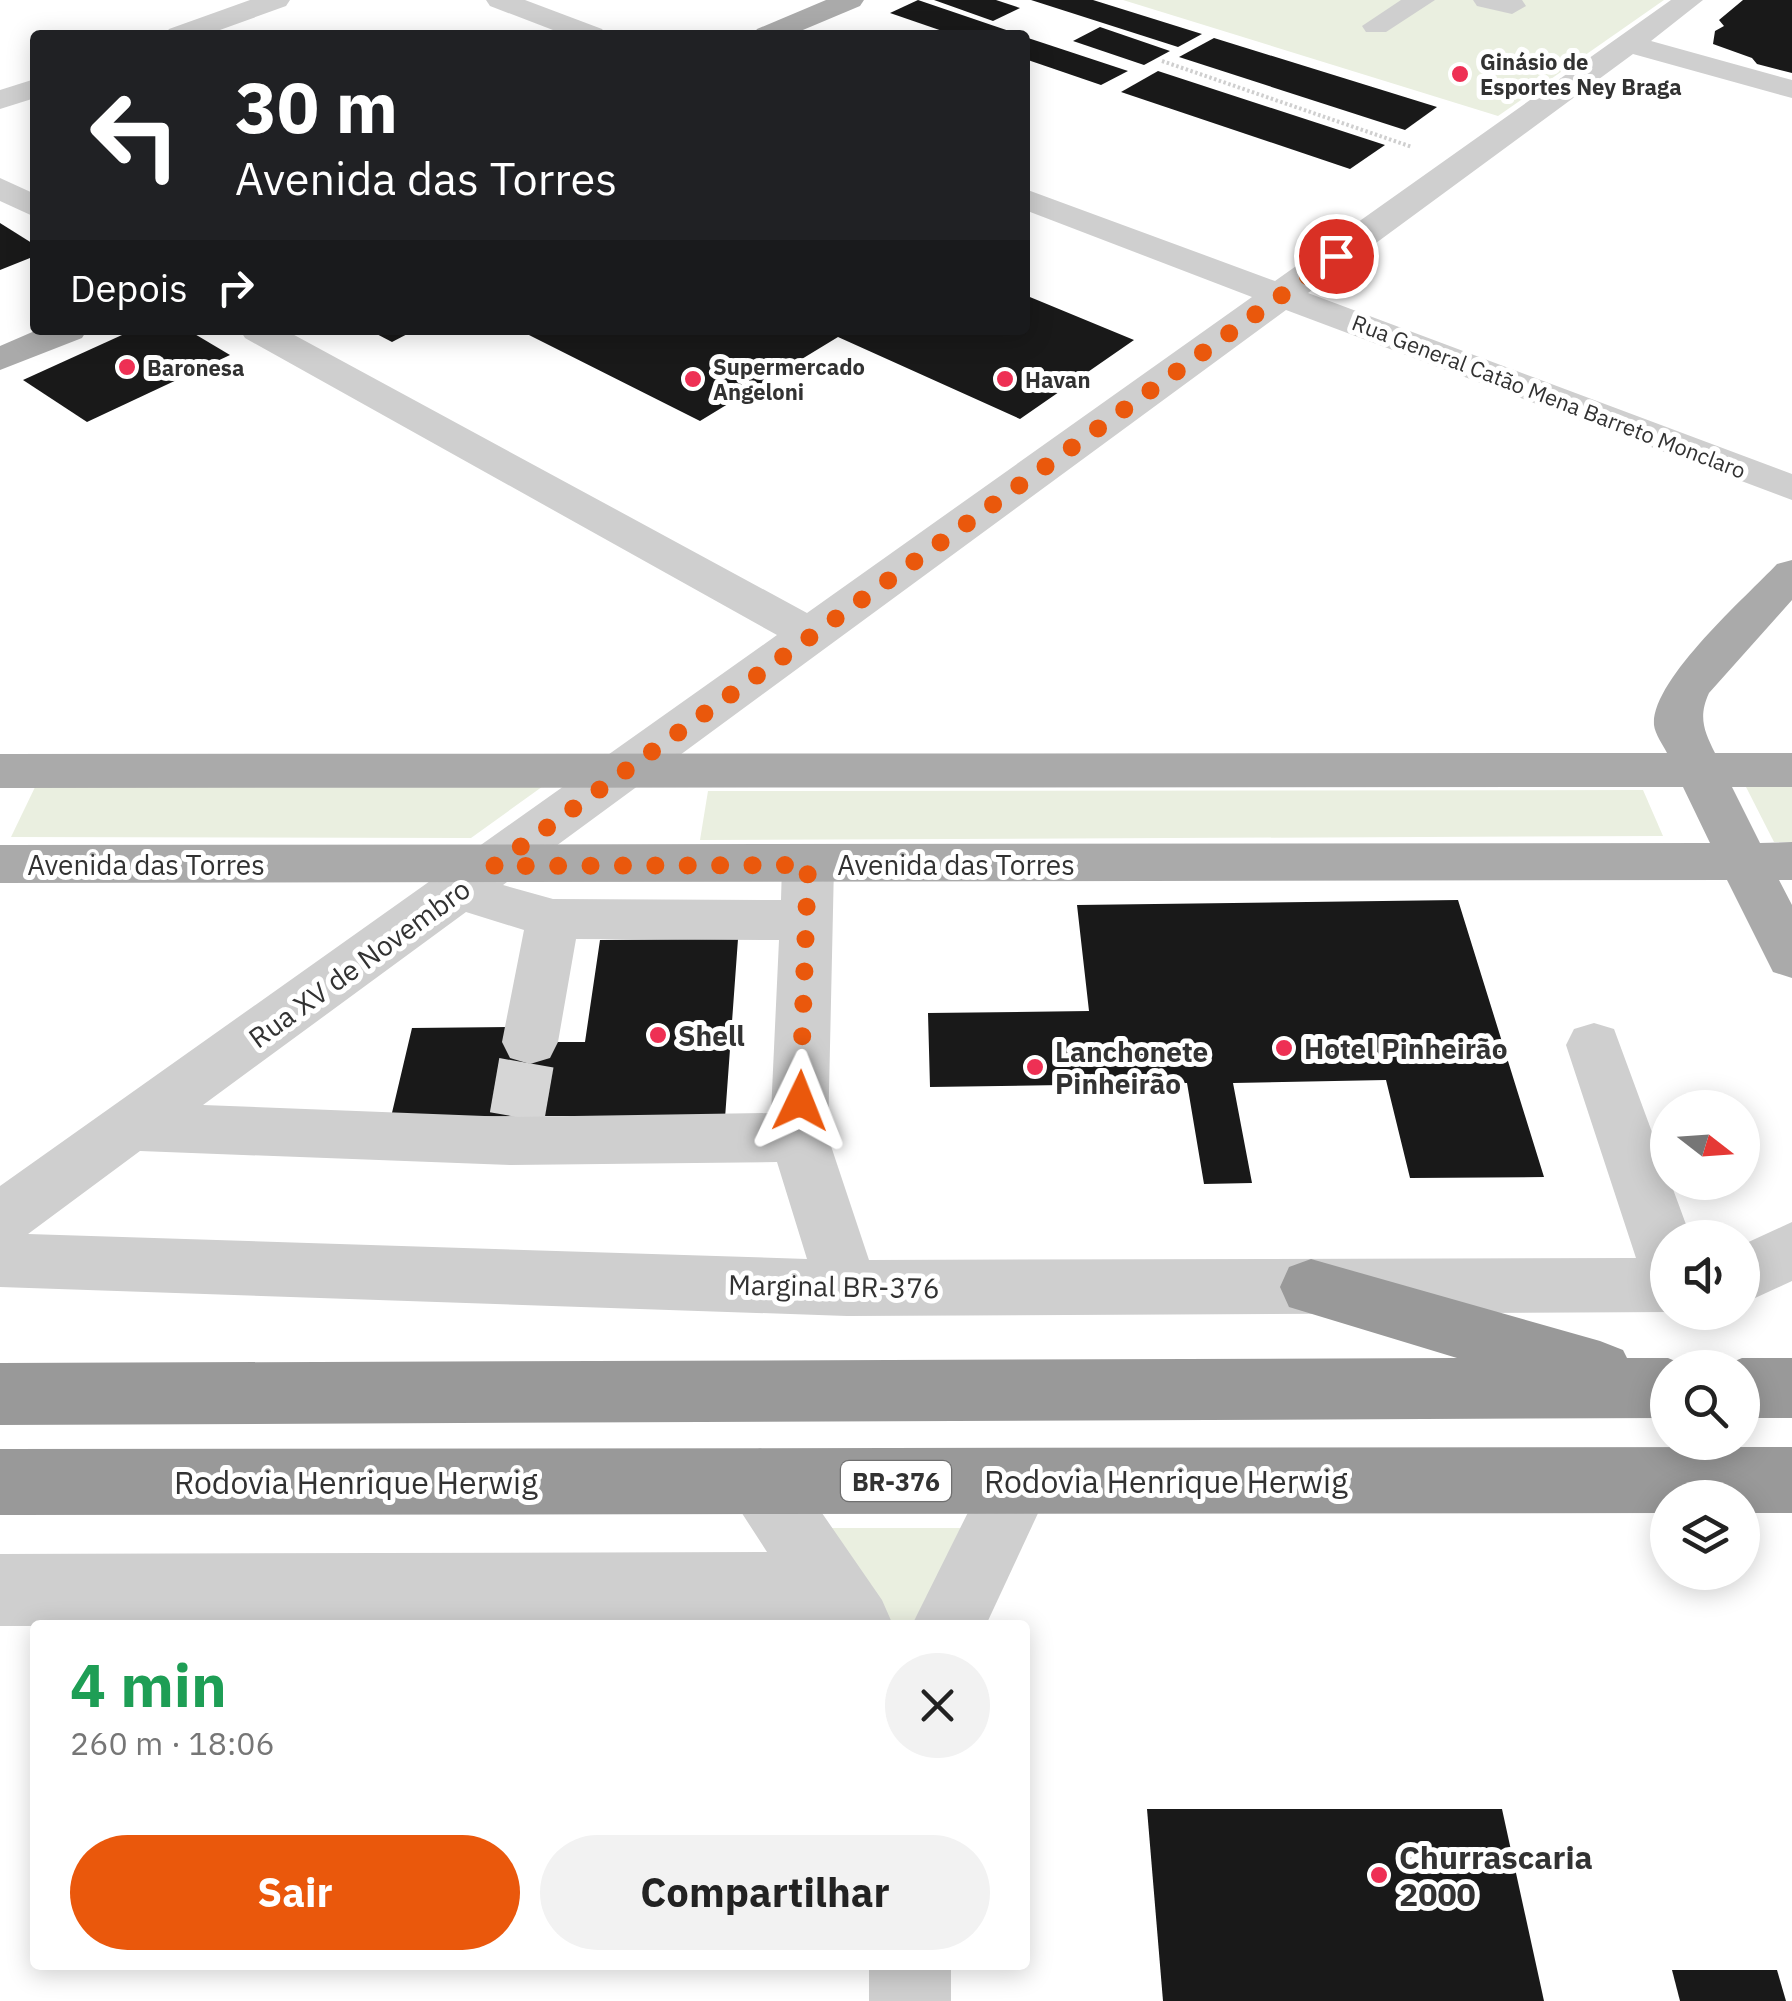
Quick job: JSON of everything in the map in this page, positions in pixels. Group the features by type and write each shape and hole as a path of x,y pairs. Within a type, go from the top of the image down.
{"highway":[{"path":"1311,1287 1650,1384"},
{"path":"0,1394 1650,1388"},
{"path":"1760,1388 1792,1388"},
{"name":"Rodovia Henrique Herwig","path":"0,1482 1792,1480"}],"main road":[{"path":"780,30 850,0"},
{"path":"0,359 56,335"},
{"path":"1792,573 1690,686 1680,704 1678,727 1698,770 1768,862 1792,958"},
{"path":"0,771 1792,770"},
{"name":"Avenida das Torres","path":"0,864 807,892 1768,862"}],"street":[{"path":"194,30 276,0"},
{"path":"500,0 579,30"},
{"path":"1376,26 1420,0"},
{"name":"Rua XV de Novembro","path":"0,1220 1690,0"},
{"path":"1629,44 1792,88"},
{"path":"0,100 30,90"},
{"path":"0,188 30,204"},
{"name":"Rua General Catão Mena Barreto Monclaro","path":"1030,201 1792,488"},
{"path":"267,335 812,635"},
{"path":"476,878 552,919 807,892 799,1137 847,1288"},
{"path":"530,1042 552,919"},
{"path":"1594,1045 1654,1220"},
{"path":"132,1128 514,1129 799,1137"},
{"path":"1760,1266 1792,1249"},
{"name":"Marginal BR-376","path":"0,1260 847,1288 1650,1286"},
{"path":"760,1481 844,1606"},
{"path":"950,1620 1019,1481"},
{"path":"0,1590 844,1606"},
{"path":"910,1970 910,2001"}],"path":[{"path":"1162,61 1415,148"}],"shaded area":[{"name":"Ginásio de Esportes Ney Braga","path":"1123,0 1664,0 1498,116"},
{"path":"37,783 546,784 471,838 11,837"},
{"path":"1745,785 1792,785 1792,842 1774,842"},
{"path":"1643,790 1663,836 700,840 708,791"},
{"path":"823,1528 971,1528 923,1620 884,1620"}],"building":[{"path":"918,0 1006,30 939,30 890,13"},
{"path":"934,0 996,0 1020,8 993,21"},
{"path":"1031,0 1093,0 1202,34 1178,47"},
{"path":"1743,0 1792,0 1792,73 1757,64 1752,58 1713,44 1715,31 1724,26 1719,20"},
{"path":"1100,27 1170,51 1144,65 1073,41"},
{"path":"1214,38 1437,107 1405,130 1179,57"},
{"path":"1030,39 1128,71 1101,85 1030,61"},
{"path":"1158,71 1385,145 1350,169 1121,92"},
{"path":"0,223 30,242 30,258 0,270"},
{"path":"1030,297 1134,340 1020,419 838,337 700,421 529,335 1030,335"},
{"name":"Baronesa","path":"122,335 196,335 230,355 87,422 23,380"},
{"path":"379,335 405,335 392,342"},
{"path":"1458,900 1544,1177 1410,1178 1386,1080 1233,1083 1252,1183 1204,1184 1187,1083 930,1087 928,1013 1089,1011 1077,905"},
{"name":"Shell","path":"738,939 724,1132 568,1116 391,1117 412,1028 519,1027 517,1042 585,1042 600,940"},
{"path":"1147,1809 1502,1809 1544,2001 1163,2001"},
{"path":"1672,1970 1777,1970 1786,2001 1680,2001"}],"tunnel":[{"path":"517,1117 530,1042"}],"place":[{"name":"Ginásio de Esportes Ney Braga","path":"1460,74"},
{"name":"Baronesa","path":"127,367"},
{"name":"Supermercado Angeloni","path":"693,379"},
{"name":"Havan","path":"1005,379"},
{"name":"Shell","path":"658,1035"},
{"name":"Hotel Pinheirão","path":"1284,1048"},
{"name":"Lanchonete Pinheirão","path":"1035,1067"},
{"name":"Churrascaria 2000","path":"1379,1875"}],"route":[{"path":"800,1101 808,865 494,866 1336,256"}]}
